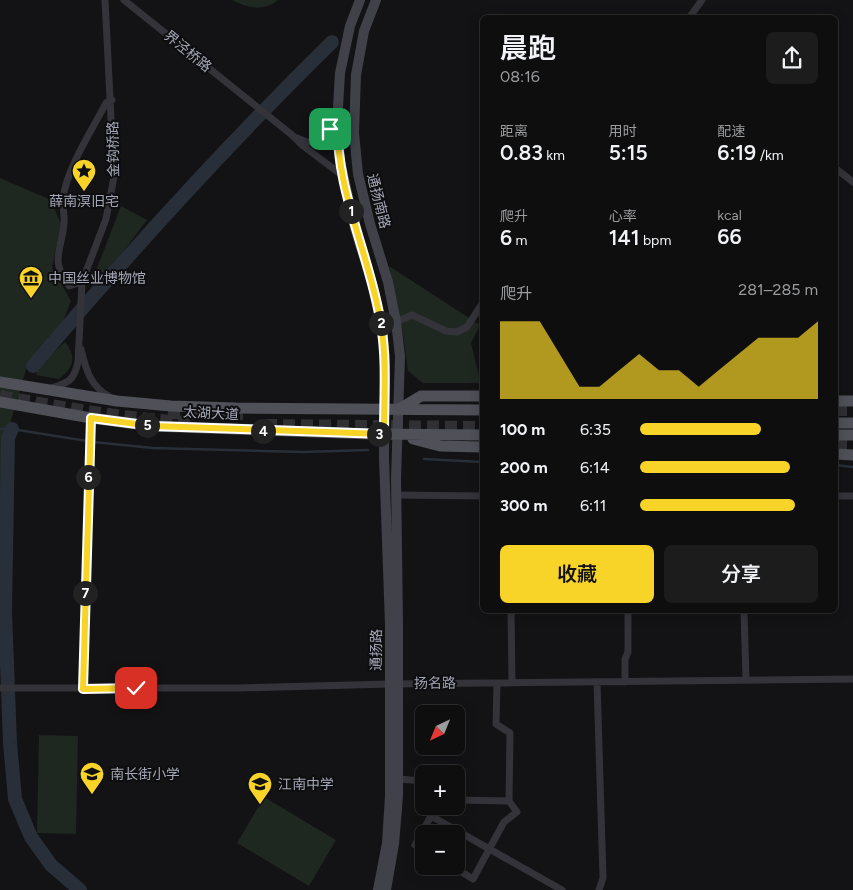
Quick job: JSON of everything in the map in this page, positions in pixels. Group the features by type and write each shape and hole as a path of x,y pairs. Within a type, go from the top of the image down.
{"main road":[{"path":"360,0 350,26 340,73 338,149 355,228 373,286 381,324 384,357 384,410"},
{"name":"通扬南路","path":"376,0 364,31 356,75 355,157 370,224 388,282 396,322 400,356 398,410"},
{"name":"太湖大道","path":"0,382 117,401 180,407 480,410"},
{"path":"398,410 421,396 480,396"},
{"path":"838,401 853,401"},
{"name":"太湖大道","path":"0,402 91,418 152,426 397,435 480,435"},
{"name":"通扬路","path":"384,410 390,624 398,779 394,844 386,890"},
{"name":"通扬路","path":"378,890 387,843 393,684 398,624 396,495 398,410"},
{"path":"838,423 853,423"},
{"path":"397,435 440,446 480,447"},
{"path":"838,435 853,435"},
{"path":"838,454 853,455"}],"street":[{"name":"金钩桥路","path":"78,338 82,282 106,219 114,177 106,0"},
{"name":"界泾桥路","path":"124,0 302,145 343,176"},
{"path":"691,15 702,0"},
{"path":"82,282 69,286 58,267 57,259 64,224 63,199 67,182 83,148 106,103 112,100"},
{"path":"292,135 308,143 316,143 324,138 338,113"},
{"path":"838,170 853,182"},
{"path":"396,322 412,315 446,330 457,332 467,327 480,307"},
{"path":"46,390 65,384 76,374 78,338"},
{"path":"78,338 86,371 93,383 101,392 117,401"},
{"path":"83,689 91,418"},
{"path":"396,495 480,496"},
{"path":"838,496 853,496"},
{"path":"511,613 512,683"},
{"path":"625,682 625,659 628,652 628,613"},
{"path":"744,613 746,680"},
{"name":"扬名路","path":"0,688 240,688 393,684 853,679"},
{"path":"597,682 603,878 599,890"},
{"path":"465,874 473,879 504,822 517,812 509,800 510,733 496,724 497,683"},
{"path":"398,779 415,781"},
{"path":"465,800 509,800"},
{"path":"426,825 431,816 562,890"}],"shaded area":[{"path":"232,0 278,0 273,4 255,8"},
{"path":"0,178 51,200 61,224 52,267 71,301 62,324 28,363 4,444 0,520"},
{"path":"121,206 147,220 111,268 95,284 97,268"},
{"path":"389,266 480,325 471,343 480,383 423,383 408,371 403,334"},
{"path":"65,342 69,347 72,357 71,366 68,371 59,379 36,375 38,366"},
{"path":"39,735 78,736 76,834 37,833"},
{"path":"264,797 336,840 309,886 237,843"}],"waterway":[{"path":"33,366 179,201 254,120 332,42"},
{"path":"0,429 153,448 303,452 368,450"},
{"path":"12,429 8,438 5,611 10,743 15,799 31,837 51,865 80,890"},
{"path":"424,459 480,462"},
{"path":"838,465 853,467"}],"tunnel":[{"path":"0,396 118,415 190,422"},
{"path":"838,410 853,410"},
{"path":"168,413 243,414"},
{"path":"265,425 480,427"},
{"path":"838,445 853,445"}],"place":[{"name":"薛南溟旧宅","path":"84,192"},
{"name":"中国丝业博物馆","path":"31,299"},
{"name":"南长街小学","path":"92,795"},
{"name":"江南中学","path":"260,805"}],"route":[{"path":"136,688 83,689 87,500 90,454 89,428 91,418 152,426 384,434 384,357 381,324 373,286 355,228 340,162 338,113 330,129"}]}
